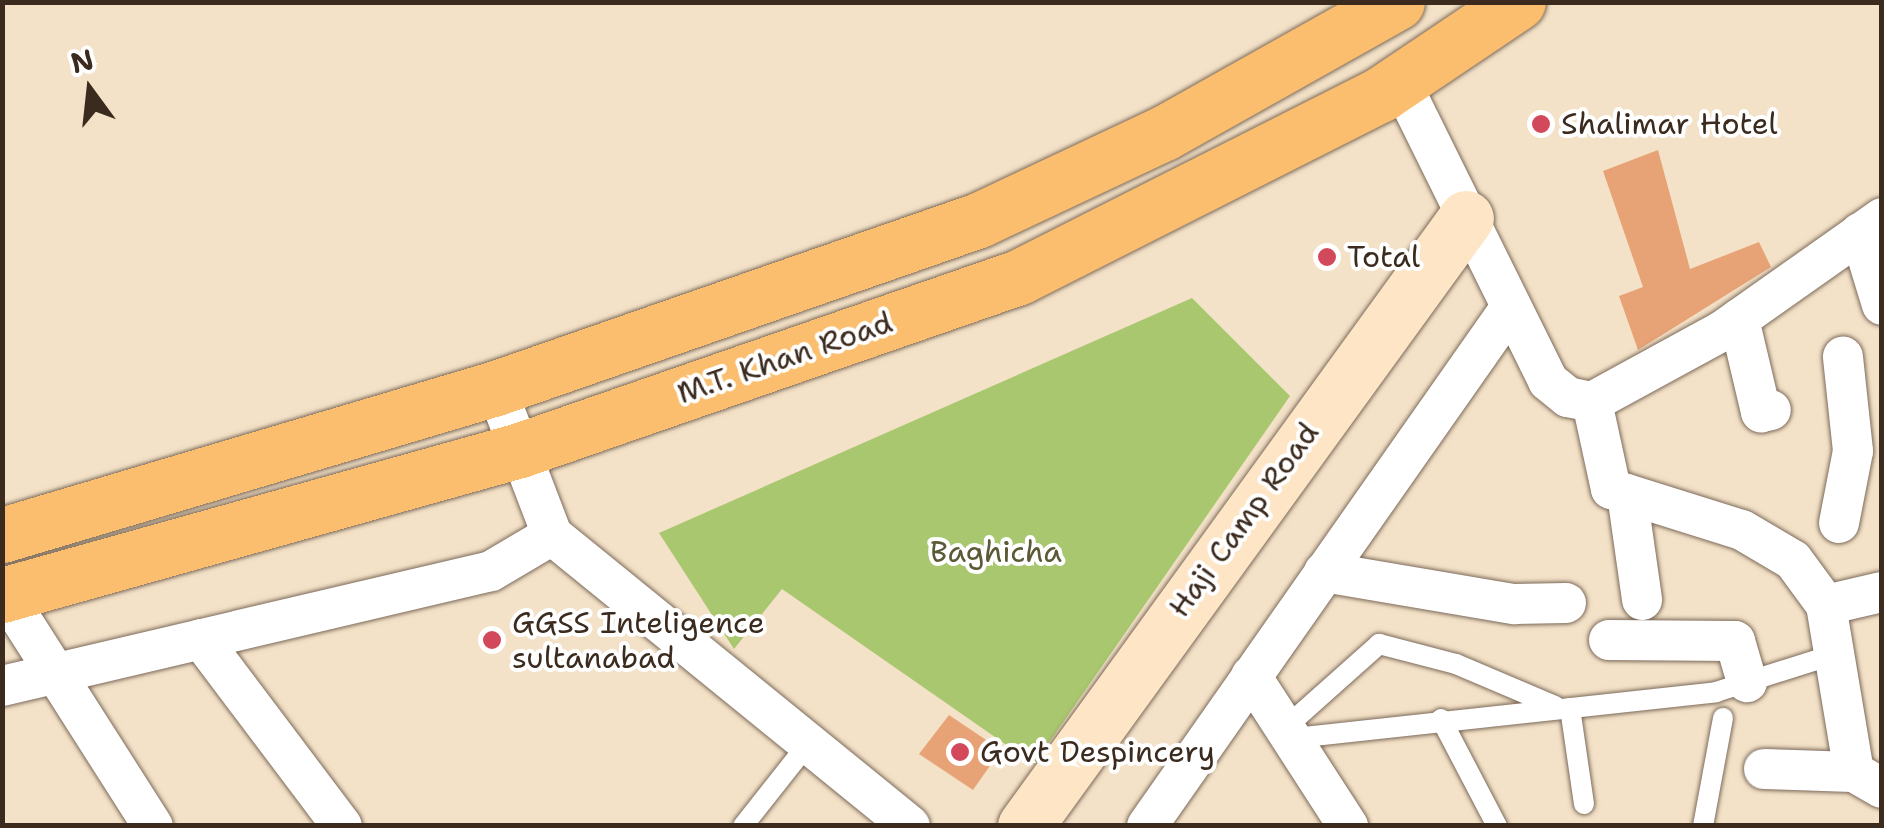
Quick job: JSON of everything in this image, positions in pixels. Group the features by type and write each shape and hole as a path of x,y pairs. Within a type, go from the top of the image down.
{"highway":[{"path":"2,535 496,388 979,220 1164,134 1397,2"},
{"name":"M.T. Khan Road","path":"4,595 520,450 1019,277 1400,81 1518,2"}],"street":[{"path":"1400,81 1548,381 1592,402"},
{"name":"Haji Camp Road","path":"1025,826 1466,218"},
{"path":"1592,402 1739,319 1870,226 1882,305"},
{"path":"1146,826 1511,306"},
{"path":"1739,319 1761,412 1772,410"},
{"path":"1839,523 1867,452 1843,358"},
{"path":"496,388 552,535 811,740 910,826"},
{"path":"1592,402 1611,489 1742,530 1793,560 1826,605 1832,655 1868,780 1764,768"},
{"path":"1627,494 1642,600"},
{"path":"2,686 491,571 552,535"},
{"path":"1324,572 1514,604 1566,604"},
{"path":"1826,605 1882,592"},
{"path":"4,595 154,826"},
{"path":"201,639 342,826"},
{"path":"1609,640 1735,640 1747,682"},
{"path":"1251,676 1348,826"}],"lane":[{"path":"1290,732 1379,644 1456,664 1566,709"},
{"path":"1290,732 1566,709 1747,682 1832,655"},
{"path":"1566,709 1584,804"},
{"path":"1703,826 1723,718"},
{"path":"1441,719 1496,826"},
{"path":"743,826 811,740"}],"green space":[{"name":"Baghicha","path":"1192,298 1290,396 1034,764 782,589 734,649 659,533"}],"building":[{"path":"1658,150 1690,269 1759,242 1771,267 1638,350 1619,296 1643,287 1603,171"},
{"name":"Govt Despincery","path":"949,715 1001,750 973,790 919,754"}],"place":[{"name":"Shalimar Hotel","path":"1541,124"},
{"name":"Total","path":"1327,257"},
{"name":"GGSS Inteligence sultanabad","path":"492,640"},
{"name":"Govt Despincery","path":"960,752"}]}
